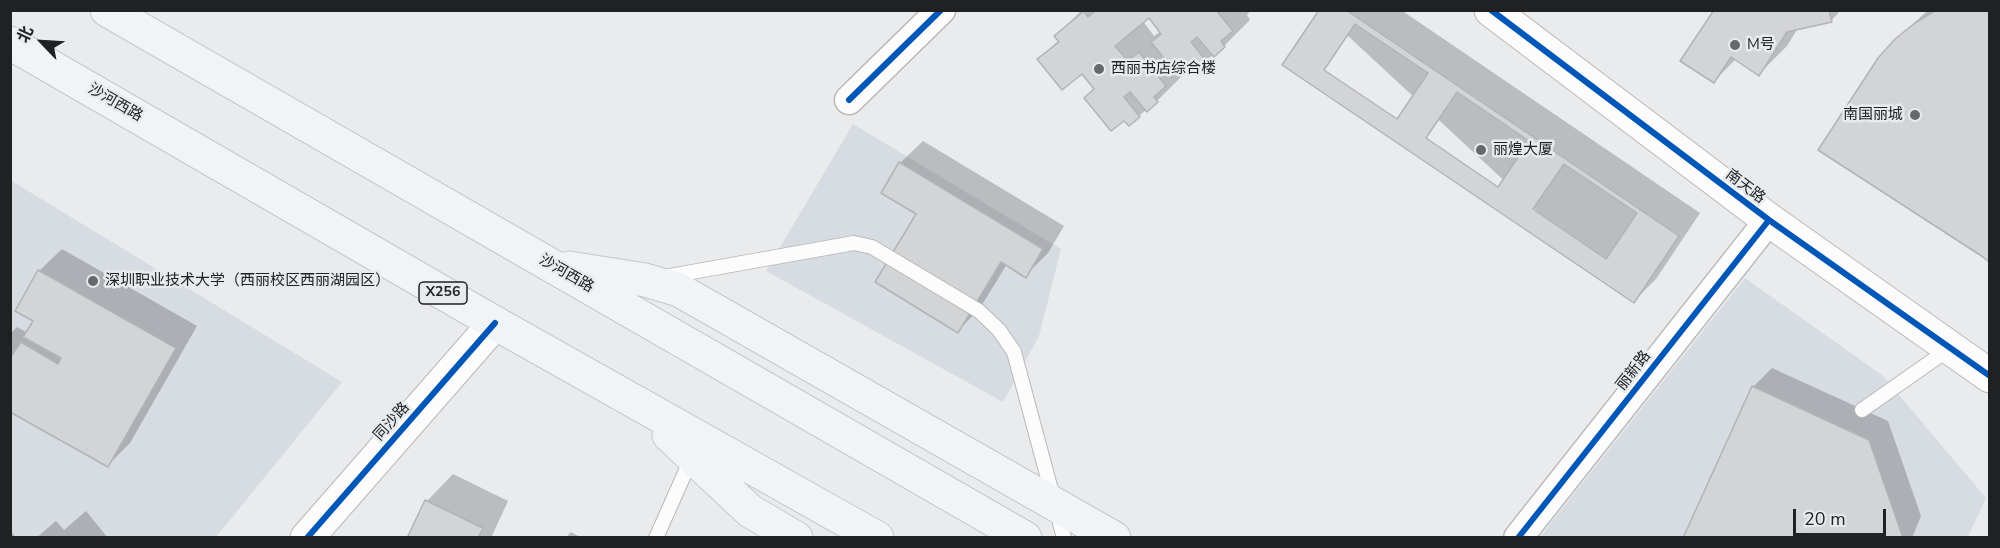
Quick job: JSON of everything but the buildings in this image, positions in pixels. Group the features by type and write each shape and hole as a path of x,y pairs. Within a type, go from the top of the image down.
{"main road":[{"name":"沙河西路","path":"107,10 1025,537"},
{"name":"沙河西路","path":"10,43 495,323 878,537"},
{"path":"550,265 645,280 679,291 1114,537"},
{"path":"631,399 750,511 796,537"}],"street":[{"path":"849,100 941,10"},
{"name":"南天路","path":"1491,10 1769,220 1989,376"},
{"name":"丽新路","path":"1518,537 1769,220"},
{"name":"同沙路","path":"307,537 495,323"}],"lane":[{"path":"645,280 854,243 872,247 979,311 999,330 1014,352 1064,537"},
{"path":"1862,410 1949,349"},
{"path":"656,537 692,456"}],"shaded area":[{"path":"853,124 1061,249 1039,336 1003,402 766,271"},
{"name":"深圳职业技术大学（西丽校区西丽湖园区）","path":"10,180 342,382 216,537 11,537"},
{"path":"1745,278 1883,376 1986,498 1968,537 1539,538"}],"cycle path":[{"path":"849,100 941,10"},
{"path":"1491,10 1769,220 1990,376"},
{"path":"1518,538 1769,220"},
{"path":"307,538 495,323"}],"place":[{"name":"M号","path":"1735,45"},
{"name":"西丽书店综合楼","path":"1099,69"},
{"name":"南国丽城","path":"1915,115"},
{"name":"丽煌大厦","path":"1481,150"},
{"name":"深圳职业技术大学（西丽校区西丽湖园区）","path":"93,281"}]}
